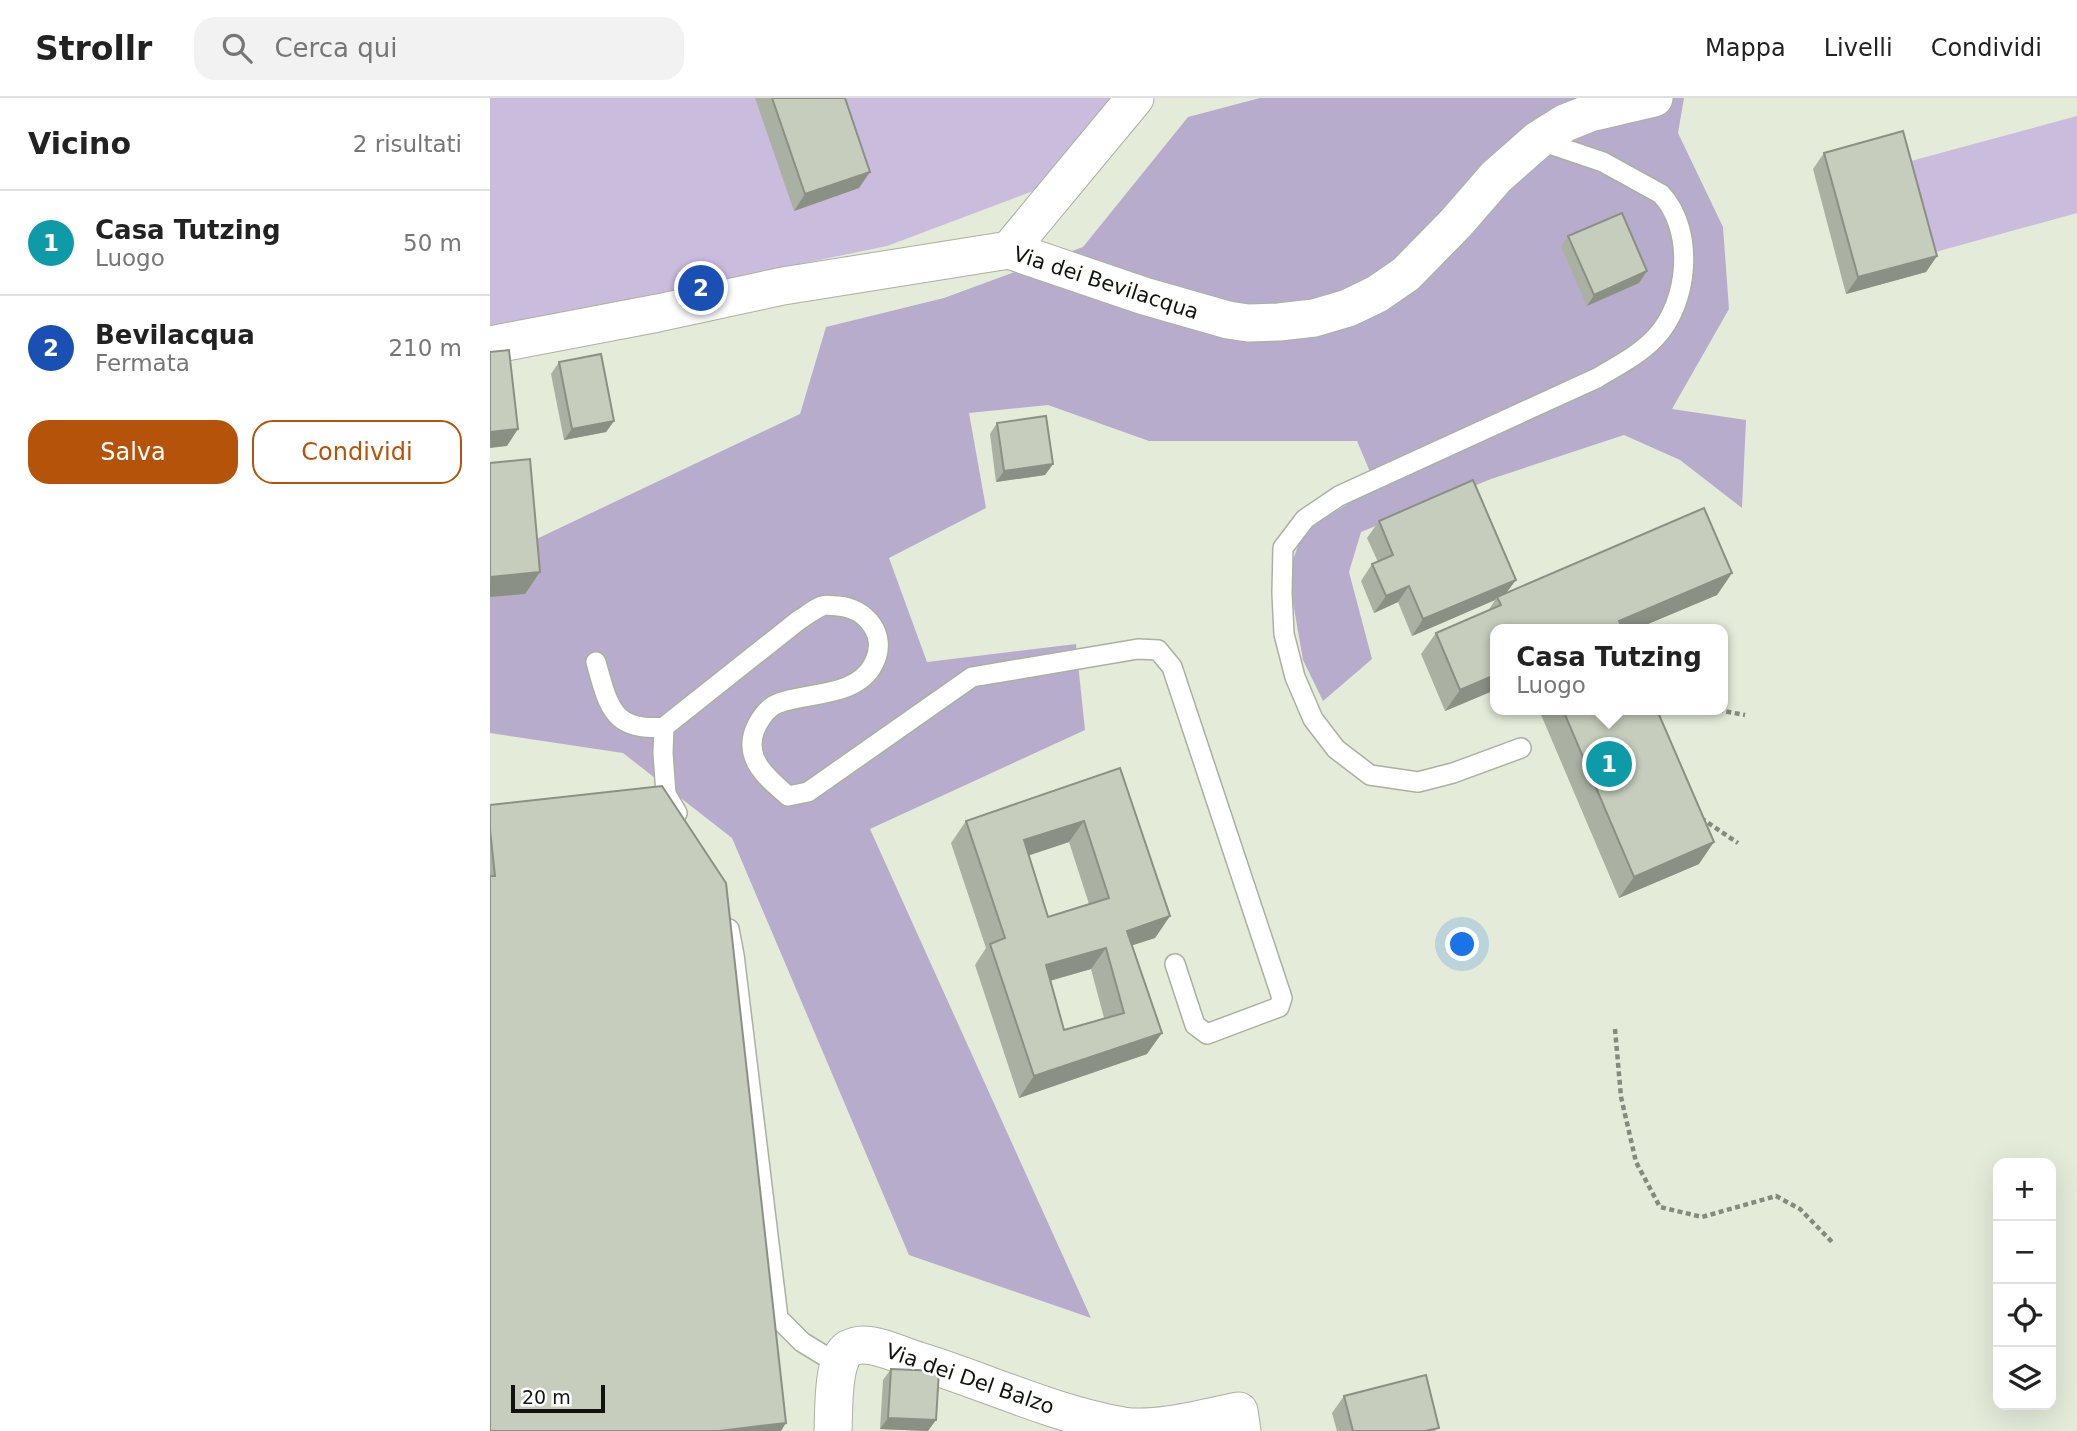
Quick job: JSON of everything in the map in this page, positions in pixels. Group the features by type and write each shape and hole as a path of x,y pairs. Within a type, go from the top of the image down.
{"street":[{"path":"1009,250 1135,98"},
{"name":"Via dei Bevilacqua","path":"490,345 783,286 1009,250 1144,296 1219,318 1248,323 1314,318 1348,309 1377,294 1406,274 1496,177 1538,140 1565,123 1590,113 1654,98"},
{"name":"Via dei Del Balzo","path":"838,1364 848,1349 863,1345 873,1346 1067,1412 1115,1424 1155,1427 1238,1411 1242,1431"},
{"path":"833,1431 838,1364"}],"lane":[{"path":"1521,748 1453,773 1418,782 1370,775 1336,749 1313,719 1295,677 1283,634 1283,548 1305,519 1339,496 1597,378 1653,341 1668,321 1678,297 1684,259 1673,209 1661,194 1603,162 1538,140"},
{"path":"596,662 608,703 622,721 645,729 664,727 799,620 823,605 849,607 870,621 878,640 875,661 864,677 848,687 776,703 762,715 751,737 753,757 766,777 788,796 808,792 972,677 1138,649 1158,650 1172,667 1282,998 1279,1007 1206,1034 1195,1025 1175,964"},
{"path":"664,727 666,794 685,827"},
{"path":"725,906 736,969 778,1318 802,1342 838,1364"}],"path":[{"path":"1728,712 1745,715"},
{"path":"1693,813 1738,842"},
{"path":"1615,1029 1621,1097 1636,1162 1660,1207 1702,1217 1776,1195 1800,1209 1833,1242"}],"shaded area":[{"path":"490,98 1112,98 1044,187 887,246 490,328"},
{"path":"1260,98 1684,98 1678,133 1723,227 1729,309 1672,409 1746,420 1742,508 1680,460 1624,435 1491,479 1361,532 1349,572 1372,659 1323,701 1303,660 1288,574 1303,532 1376,486 1357,441 1149,441 1048,405 969,413 986,508 889,558 927,662 1076,644 1085,730 870,829 1091,1318 909,1255 732,838 623,753 490,733 490,561 800,414 826,327 944,298 1083,247 1188,117"},
{"path":"2077,116 2077,213 1921,256 1896,165"}],"building":[{"path":"772,98 845,98 870,172 805,194"},
{"path":"1903,131 1937,256 1858,277 1824,153"},
{"path":"1622,213 1647,271 1594,295 1568,236"},
{"path":"509,350 518,429 490,432 490,352"},
{"path":"601,354 614,421 572,429 559,362"},
{"path":"1046,416 1053,464 1004,471 997,423"},
{"path":"530,459 540,572 490,577 490,463"},
{"path":"1473,480 1516,580 1423,619 1409,586 1386,596 1372,564 1393,555 1379,521"},
{"path":"1704,508 1732,573 1619,621 1620,624 1490,624 1490,677 1460,690 1436,633 1501,605 1497,597"},
{"path":"1565,715 1659,715 1714,842 1634,877"},
{"path":"1120,768 1170,916 1127,931 1162,1033 1034,1076 990,944 1005,938 966,821","holes":["1084,821 1109,898 1048,917 1024,840","1106,948 1124,1013 1064,1030 1046,965"]},
{"path":"662,786 726,883 786,1423 719,1431 490,1431 490,876 495,876 490,805"},
{"path":"891,1369 939,1371 936,1420 888,1418"},
{"path":"1426,1375 1439,1428 1425,1431 1353,1431 1344,1396"}],"place":[{"name":"Bevilacqua","path":"701,288"},
{"name":"Casa Tutzing","path":"1609,764"}]}
